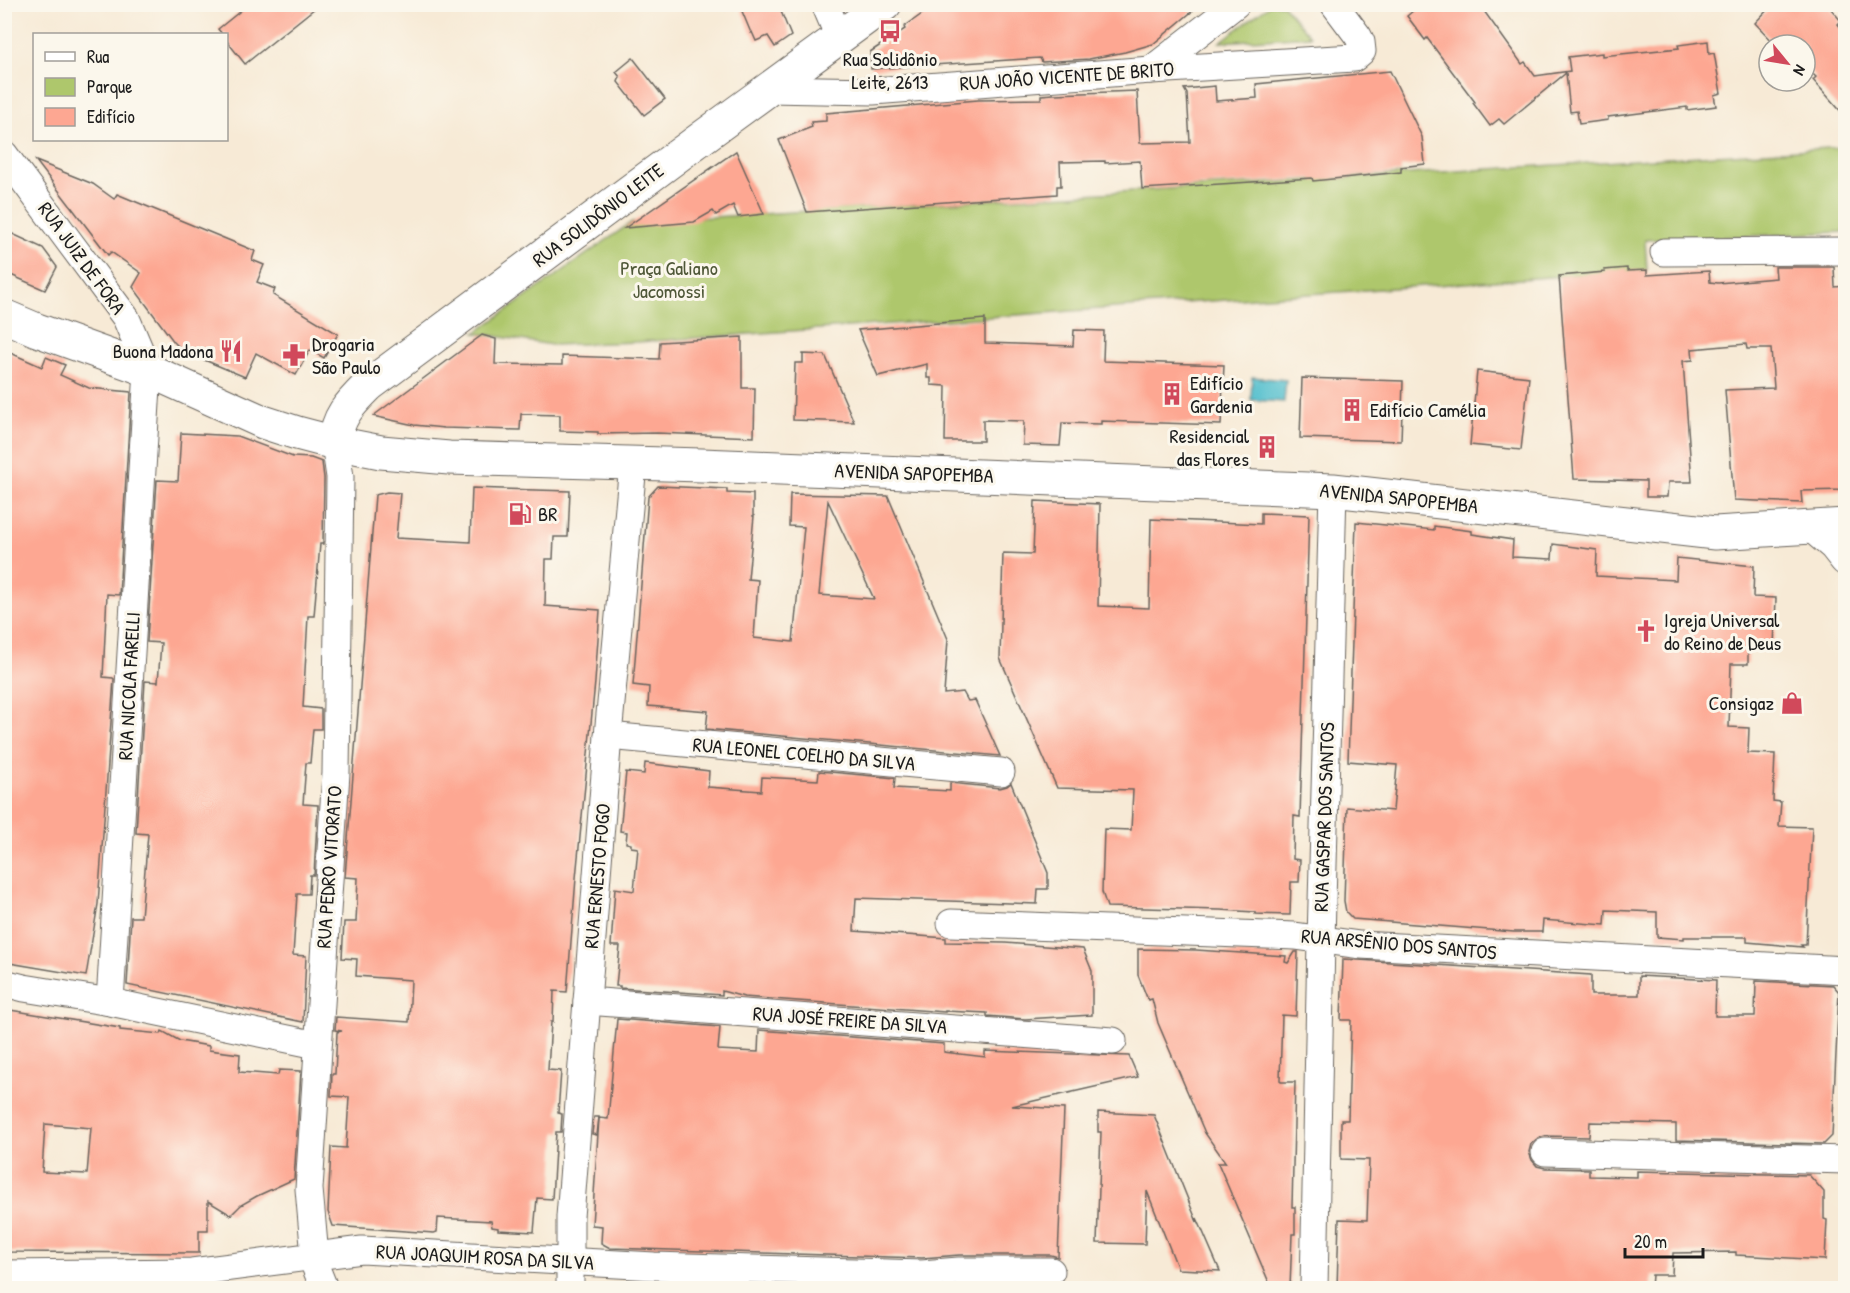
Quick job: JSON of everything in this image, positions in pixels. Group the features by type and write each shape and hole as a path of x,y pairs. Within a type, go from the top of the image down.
{"main road":[{"name":"RUA SOLIDÔNIO LEITE","path":"335,443 341,417 369,385 885,4"},
{"name":"AVENIDA SAPOPEMBA","path":"4,316 148,370 263,422 297,434 381,452 407,455 1333,490 1694,532 1715,533 1830,526"},
{"path":"1830,526 1835,545 1845,559"}],"street":[{"path":"825,4 839,37"},
{"path":"1151,70 1236,4"},
{"name":"RUA JOÃO VICENTE DE BRITO","path":"769,89 873,91 1151,70 1354,58 1362,51 1361,42 1334,4"},
{"name":"RUA JUIZ DE FORA","path":"4,154 126,318 148,370"},
{"path":"1664,252 1845,251"},
{"name":"RUA NICOLA FARELLI","path":"110,1002 148,370"},
{"name":"RUA PEDRO VITORATO","path":"324,1288 316,1268 309,1189 336,773 340,477 335,443"},
{"name":"RUA ERNESTO FOGO","path":"570,1288 570,1217 608,736 633,464"},
{"name":"RUA GASPAR DOS SANTOS","path":"1314,1288 1333,490"},
{"name":"RUA LEONEL COELHO DA SILVA","path":"608,736 1000,772"},
{"name":"RUA ARSÊNIO DOS SANTOS","path":"951,923 1295,936 1372,946 1845,970"},
{"path":"4,983 110,1002 318,1045"},
{"name":"RUA JOSÉ FREIRE DA SILVA","path":"587,1001 1113,1041"},
{"path":"1545,1152 1845,1160"},
{"name":"RUA JOAQUIM ROSA DA SILVA","path":"5,1274 197,1280 315,1256 362,1250 922,1281 958,1271 1051,1271"},
{"path":"4,1288 5,1274"}],"green space":[{"path":"1271,4 1283,5 1310,36 1220,42"},
{"name":"Praça Galiano Jacomossi","path":"1845,147 1845,232 1645,240 1647,270 637,342 552,345 475,333 632,222"}],"water":[{"path":"1252,377 1286,380 1284,402 1251,400"}],"building":[{"path":"249,4 320,4 245,64 228,43 228,33 221,33 218,29"},
{"path":"739,4 778,4 791,36 775,47 768,36 756,41"},
{"path":"936,4 1201,4 1153,44 1125,52 1089,59 1042,62 1040,58 871,69 870,52 905,29 904,27"},
{"path":"1421,4 1479,4 1522,64 1525,62 1535,76 1570,71 1568,57 1679,48 1678,45 1708,41 1709,54 1714,53 1721,93 1714,95 1716,106 1687,110 1687,107 1608,117 1608,120 1579,124 1577,111 1570,112 1566,73 1504,124 1499,119 1490,126 1427,38 1425,40 1407,16"},
{"path":"1773,4 1827,4 1841,21 1838,24 1845,33 1845,116 1817,84 1817,33 1765,33 1755,23"},
{"path":"633,58 665,99 644,115 618,82 620,77 616,72"},
{"path":"1390,71 1422,137 1425,164 1401,167 1401,172 1313,181 1312,178 1142,189 1140,161 1060,162 1061,186 1057,186 1057,194 807,212 779,140 812,127 811,122 826,121 826,113 978,100 1041,99 1041,95 1054,94 1137,91 1140,143 1190,142 1187,94 1184,89 1215,86 1216,101 1257,98 1256,84"},
{"path":"736,151 764,214 738,217 733,205 716,215 713,211 694,222 625,228"},
{"path":"36,161 93,184 114,199 117,194 255,251 252,260 264,265 257,282 275,289 273,295 338,334 324,358 310,350 296,375 256,353 245,377 183,351 133,287 141,273 111,252 108,255"},
{"path":"4,230 43,248 57,267 45,290 4,272"},
{"path":"1775,267 1834,267 1835,287 1845,286 1845,490 1801,491 1802,503 1734,500 1725,390 1774,388 1771,349 1747,349 1746,344 1692,349 1693,360 1683,361 1692,482 1668,482 1667,497 1646,497 1646,481 1574,479 1559,276 1627,268 1627,271 1647,270 1647,275 1709,271 1710,282 1718,283 1776,278"},
{"path":"985,319 985,343 1073,346 1074,330 1104,331 1103,361 1224,365 1221,425 1101,421 1101,424 1062,423 1060,446 1023,445 1024,421 983,420 983,441 945,441 946,386 931,385 931,378 927,378 927,364 878,376 858,330"},
{"path":"482,335 496,339 495,364 562,365 562,356 659,359 660,342 742,337 742,388 755,388 754,437 657,433 598,434 598,432 560,431 560,415 521,414 520,430 444,428 414,425 373,416"},
{"path":"4,350 42,367 46,357 65,365 60,375 89,388 131,392 119,595 107,594 103,677 114,679 98,904 86,976 4,962"},
{"path":"803,354 825,355 854,422 793,420 795,363 803,363"},
{"path":"1477,371 1529,377 1521,450 1470,445"},
{"name":"Edifício Camélia","path":"1302,378 1403,381 1401,441 1300,438"},
{"path":"181,433 237,436 293,457 311,458 322,462 324,478 323,544 320,544 314,616 308,616 303,707 321,709 321,729 313,729 310,763 306,763 303,804 318,805 314,875 310,875 309,894 297,894 293,955 306,956 303,1022 127,985 131,917 141,917 148,834 136,833 145,681 158,682 161,643 147,642 157,480 178,481"},
{"path":"658,486 727,489 727,493 753,494 754,516 748,579 758,580 754,638 793,642 804,527 789,526 790,494 888,496 948,639 944,694 963,692 968,701 975,700 1000,756 706,729 708,711 648,706 649,687 633,685 648,497","holes":["828,501 874,599 819,595"]},
{"path":"472,488 570,491 568,537 554,537 553,559 546,559 545,606 600,610 567,992 554,991 553,1022 551,1022 548,1070 561,1071 558,1113 562,1114 561,1132 556,1132 552,1199 537,1198 534,1232 498,1230 492,1227 491,1221 438,1218 437,1232 434,1233 333,1226 328,1212 331,1147 346,1148 349,1097 331,1096 332,1074 335,1074 337,1032 342,1031 335,1030 336,1017 409,1022 411,980 356,976 357,959 342,958 344,922 356,922 358,878 345,877 375,495 387,492 400,493 396,538 470,542"},
{"path":"1035,501 1100,504 1098,606 1149,608 1151,519 1261,524 1261,513 1309,515 1300,817 1294,816 1293,859 1300,860 1299,882 1291,882 1290,915 1220,910 1107,907 1102,892 1104,829 1131,830 1133,790 1057,788 1000,658 1003,553 1033,554"},
{"path":"1356,522 1434,530 1434,526 1513,540 1512,557 1552,559 1553,544 1597,550 1596,576 1676,580 1677,558 1754,566 1753,597 1776,598 1774,647 1748,646 1748,664 1731,664 1729,727 1749,728 1748,753 1775,754 1773,801 1781,802 1779,826 1812,827 1806,945 1801,945 1803,947 1747,942 1747,937 1684,937 1684,939 1657,937 1657,912 1606,910 1605,925 1543,920 1542,932 1514,932 1353,919 1346,912 1344,901 1347,807 1393,811 1397,765 1348,761"},
{"path":"645,763 709,771 708,787 761,791 762,777 818,780 819,771 895,778 894,788 950,791 950,783 1000,788 1011,783 1048,873 1048,889 1038,889 1037,904 856,898 854,931 946,938 946,942 1005,943 1083,949 1092,971 1092,1015 1025,1019 987,1016 987,1013 744,997 722,991 722,995 616,986 620,946 611,946 615,888 634,891 638,848 626,843 627,832 620,831 626,772 644,774"},
{"path":"1138,949 1286,956 1285,962 1288,963 1295,952 1298,952 1296,1016 1282,1015 1280,1080 1281,1082 1295,1082 1292,1207 1295,1207 1295,1234 1292,1234 1290,1288 1271,1287 1218,1163 1226,1163 1205,1133 1158,1023 1152,999 1148,1000 1138,975"},
{"path":"1343,959 1591,975 1591,995 1639,995 1639,976 1716,980 1715,1016 1755,1016 1756,981 1833,985 1839,992 1832,1136 1824,1144 1676,1140 1676,1124 1590,1122 1589,1137 1545,1136 1531,1144 1529,1152 1537,1166 1589,1169 1589,1176 1637,1177 1637,1171 1809,1175 1824,1192 1824,1219 1827,1220 1825,1260 1736,1255 1736,1252 1673,1253 1672,1275 1652,1275 1651,1288 1337,1288 1339,1219 1367,1220 1369,1160 1341,1159 1341,1120 1348,1120 1351,1020 1341,1020"},
{"path":"4,1009 120,1028 120,1030 161,1034 162,1031 180,1041 209,1046 209,1050 240,1054 239,1072 278,1075 279,1070 301,1071 294,1179 241,1205 231,1215 208,1201 208,1230 199,1230 199,1253 4,1252","holes":["45,1124 91,1128 87,1174 42,1172"]},
{"path":"617,1019 720,1027 718,1050 758,1052 759,1030 944,1044 944,1052 985,1057 985,1051 1129,1056 1138,1077 1012,1106 1064,1109 1058,1257 1051,1255 959,1255 922,1258 610,1248 601,1243 602,1226 592,1225 599,1118 608,1119"},
{"path":"1098,1112 1154,1115 1197,1222 1197,1218 1220,1271 1178,1269 1147,1191 1145,1244 1097,1243 1101,1132 1098,1132"},
{"path":"594,1117 599,1117 597,1135 592,1134"},
{"path":"670,1282 795,1286 795,1288 681,1288"},
{"path":"1056,1285 1056,1288 949,1288 960,1287"}],"place":[{"name":"Rua Solidônio Leite, 2613","path":"890,31"},
{"name":"Buona Madona","path":"231,351"},
{"name":"Drogaria São Paulo","path":"294,355"},
{"name":"Edifício Gardenia","path":"1172,394"},
{"name":"Edifício Camélia","path":"1352,410"},
{"name":"Residencial das Flores","path":"1267,447"},
{"name":"BR","path":"520,514"},
{"name":"Igreja Universal do Reino de Deus","path":"1646,631"},
{"name":"Consigaz","path":"1792,703"}]}
